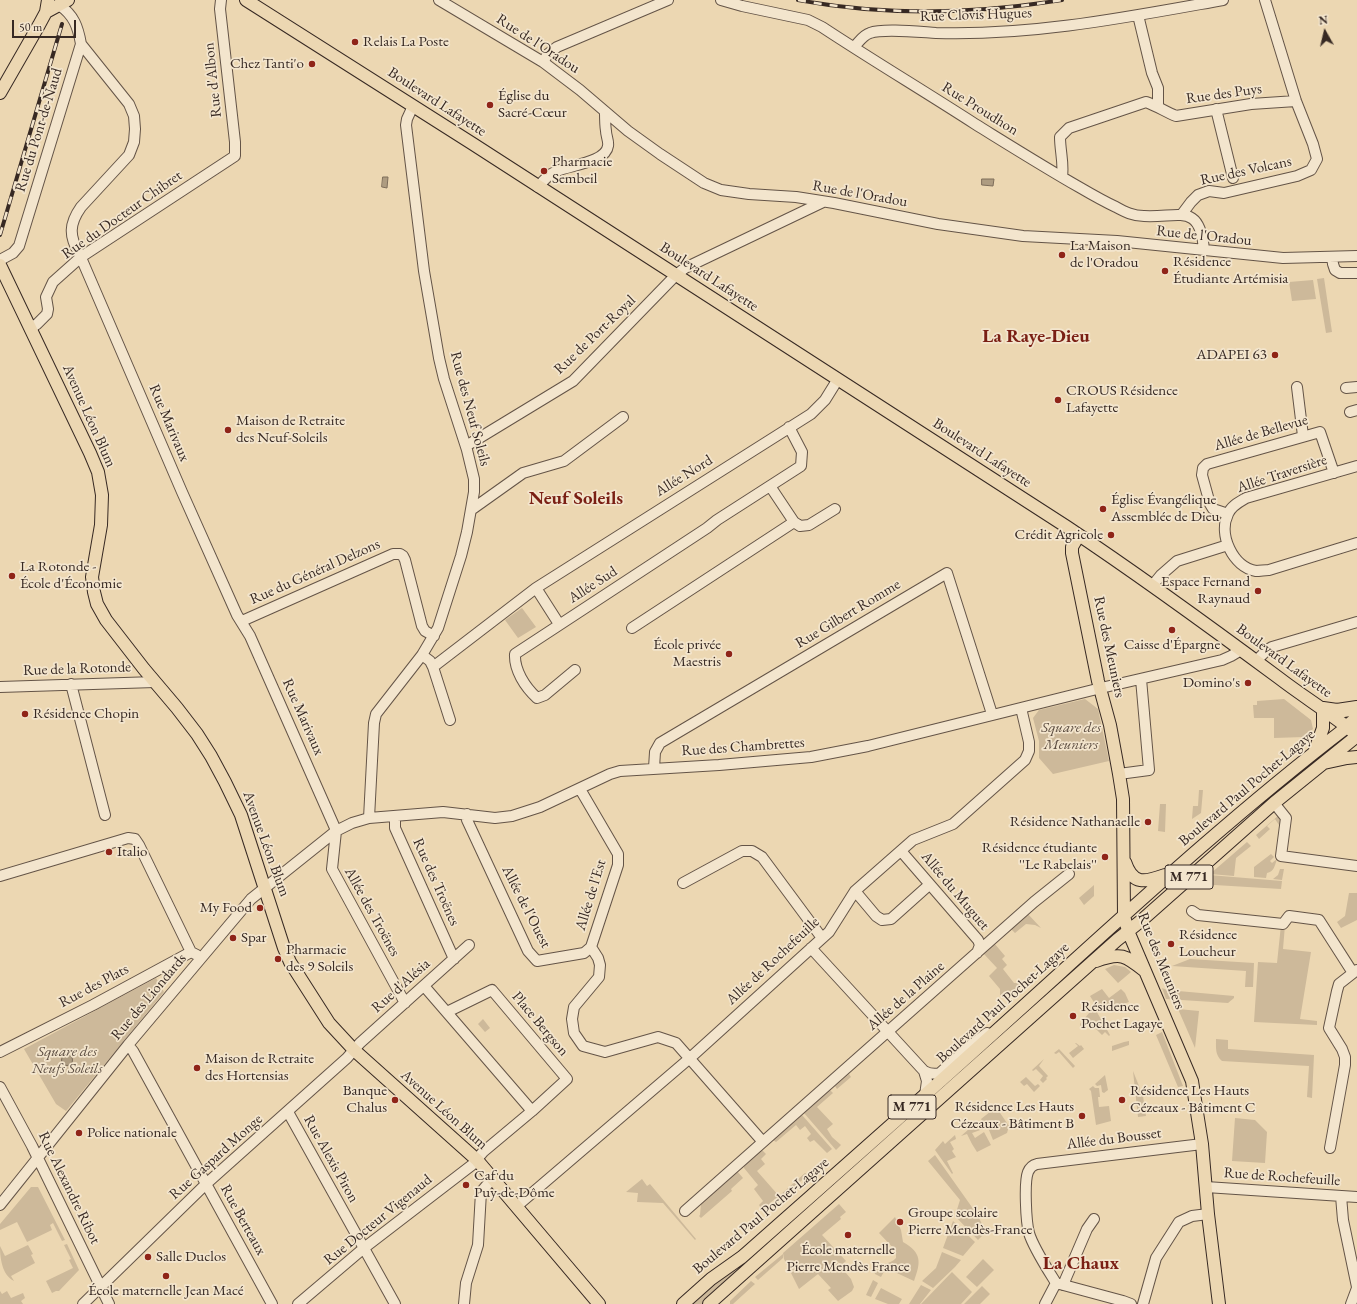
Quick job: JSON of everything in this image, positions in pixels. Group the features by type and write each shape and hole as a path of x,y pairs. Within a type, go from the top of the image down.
{"highway":[{"path":"1323,709 1337,711 1357,708"}],"main road":[{"name":"Boulevard Lafayette","path":"246,0 1079,535 1241,650 1297,692 1354,729"},
{"path":"0,93 55,4"},
{"name":"Avenue Léon Blum","path":"0,264 90,453 99,478 102,495 102,511 92,577 97,604 114,630 197,734 225,782 241,815 284,948 290,962 329,1023 354,1050 477,1160 599,1304"},
{"name":"Rue des Meuniers","path":"1079,535 1072,546 1072,553 1110,725 1123,799 1124,916 1128,931 1192,1081 1202,1144 1218,1304"},
{"path":"1315,751 1323,731 1323,709"},
{"name":"Boulevard Paul Pochet-Lagaye","path":"683,1304 711,1279 742,1257 925,1095 1226,824 1315,751 1354,729"},
{"name":"Boulevard Paul Pochet-Lagaye","path":"709,1304 1128,931 1320,764 1354,729"},
{"path":"1320,764 1357,757"},
{"path":"1123,857 1128,871 1139,880 1150,880 1171,874"},
{"path":"1094,962 1115,955 1121,956 1126,957 1146,972"}],"street":[{"name":"Rue d'Albon","path":"220,0 235,142 235,156"},
{"name":"Rue de l'Oradou","path":"439,0 543,62 580,90 628,131 694,177 712,187 729,192 796,197 938,224 1023,236 1117,241 1283,258 1357,256"},
{"path":"543,62 548,54 557,47 668,0"},
{"name":"Rue Proudhon","path":"721,0 808,20 822,27 1062,177 1131,215 1145,216 1182,214"},
{"name":"Rue Clovis Hugues","path":"854,47 865,35 885,31 967,34 1030,30 1138,15 1223,0"},
{"name":"Rue des Volcans","path":"1182,214 1198,195 1209,191 1224,193 1297,176 1311,170 1317,159 1313,144 1296,100 1265,0"},
{"path":"55,4 72,16 79,32 81,44"},
{"path":"1138,15 1152,73 1158,88 1158,106"},
{"name":"Rue Marivaux","path":"81,44 129,104 134,116 135,130 134,142 130,155 81,207 76,215 71,234 74,245 81,257 182,492 238,614 253,643 336,831"},
{"name":"Rue du Pont-de-Naud","path":"0,260 13,253 19,246 81,44"},
{"name":"Rue des Puys","path":"1062,177 1064,166 1060,137 1069,128 1146,102 1158,106 1168,113 1176,116 1251,104 1296,100"},
{"name":"Rue des Neuf Soleils","path":"369,818 374,723 376,714 422,655 438,628 461,556 474,492 474,479 466,446 444,379 424,271 406,125 413,106"},
{"path":"1216,110 1233,178"},
{"path":"538,187 549,175 571,165 595,160 602,157 606,153 608,140 605,112"},
{"name":"Rue du Docteur Chibret","path":"31,328 46,314 48,309 46,297 53,282 81,257 235,156"},
{"path":"790,217 796,197"},
{"name":"Rue de Port-Royal","path":"466,446 573,381 676,275 685,268 823,202"},
{"path":"1182,214 1196,220 1203,240 1204,250"},
{"path":"1332,257 1335,270 1340,273 1357,273"},
{"name":"Allée Nord","path":"433,667 536,588 818,408 825,400 838,379"},
{"path":"1297,387 1304,436"},
{"path":"1346,388 1357,387"},
{"path":"471,510 523,473 564,461 623,417"},
{"name":"Allée Sud","path":"575,670 545,695 537,698 518,672 514,662 515,654 801,466 802,452 789,427"},
{"name":"Allée de Bellevue","path":"1228,514 1217,511 1211,507 1202,474 1203,468 1207,464 1320,432 1334,473"},
{"name":"Allée Traversière","path":"1228,545 1225,526 1228,514 1233,506 1246,498 1357,466"},
{"path":"770,486 794,522 800,526 809,525 835,509"},
{"path":"632,628 794,522"},
{"path":"1152,586 1161,575 1177,561 1228,545 1235,558 1256,571 1269,570 1357,543"},
{"name":"Rue du Général Delzons","path":"242,621 393,554 400,554 405,560 422,626 425,631 434,636"},
{"name":"Rue Gilbert Romme","path":"654,768 655,752 660,743 947,573 992,714"},
{"path":"536,588 559,624"},
{"path":"1256,661 1267,650 1272,648 1357,622"},
{"name":"Rue des Chambrettes","path":"265,887 336,831 352,823 369,818 443,812 495,818 512,816 540,807 610,774 620,771 719,765 811,757 868,746 992,714 1222,660 1241,650"},
{"path":"422,655 430,661 433,667 450,720"},
{"path":"1119,774 1149,770 1141,679"},
{"name":"Rue de la Rotonde","path":"0,687 155,682"},
{"path":"71,684 104,815"},
{"name":"Allée de Rochefeuille","path":"517,1206 690,1058 829,932 854,891 913,840 953,824 1025,760 1029,751 1029,742 1021,708"},
{"name":"Allée de l'Est","path":"580,789 618,854 618,865 591,947"},
{"path":"1274,803 1286,818 1281,856 1357,866"},
{"name":"Allée de l'Ouest","path":"467,814 467,820 528,951 537,961 584,953 591,947"},
{"name":"Rue des Troënes","path":"395,816 395,828 454,958"},
{"name":"Allée des Troënes","path":"336,831 332,869 405,1003"},
{"path":"0,876 128,838 135,839 191,952 201,957"},
{"path":"683,882 742,851 752,851 762,857 822,938"},
{"name":"Allée du Muguet","path":"901,851 978,940 980,945 977,953"},
{"name":"Allée de la Plaine","path":"685,1211 1034,902 1069,874"},
{"path":"854,891 876,916 882,920 891,919 929,885"},
{"name":"Rue des Liondards","path":"0,1205 128,1045 201,957 209,950 251,899 265,887"},
{"path":"1192,911 1198,915 1283,924 1290,916 1319,920 1355,971 1339,984 1330,1024 1330,1031 1342,1049 1345,1057 1330,1148"},
{"name":"Rue d'Alésia","path":"354,1050 469,945"},
{"path":"591,947 598,958 600,965 598,977 574,1007 572,1019 574,1034 583,1046 605,1052 658,1037 676,1043 763,1142"},
{"path":"811,948 924,1071 935,1075 940,1073 982,1036 1005,1023"},
{"name":"Rue des Plats","path":"0,1052 93,1005 191,952"},
{"path":"424,986 532,1111"},
{"name":"Place Bergson","path":"447,1012 492,990 567,1079 483,1152 477,1160"},
{"name":"Rue Berteaux","path":"128,1045 133,1051 272,1304"},
{"name":"Rue Gaspard Monge","path":"84,1304 206,1184 288,1112 354,1050"},
{"path":"924,1071 927,1081 925,1095"},
{"name":"Rue Alexandre Ribot","path":"0,1086 38,1158 109,1304"},
{"name":"Rue Alexis Piron","path":"288,1112 395,1304"},
{"name":"Allée du Bousset","path":"1059,1284 1030,1235 1026,1210 1027,1178 1028,1172 1031,1168 1038,1164 1202,1144"},
{"name":"Rue Docteur Vigenaud","path":"298,1304 364,1248 477,1160"},
{"path":"464,1304 466,1283 478,1245 481,1192 493,1178"},
{"name":"Rue de Rochefeuille","path":"1206,1187 1357,1197"},
{"path":"1341,1196 1343,1220 1357,1288 1351,1304"},
{"path":"1143,1304 1156,1258 1179,1222 1192,1216 1208,1214"},
{"path":"1045,1304 1059,1284 1087,1229 1094,1219"},
{"path":"1059,1284 1131,1304"}],"green space":[{"path":"1324,278 1332,332 1326,333 1317,279"},
{"path":"1313,280 1316,299 1292,301 1289,282"},
{"path":"522,608 536,627 518,638 505,620"},
{"name":"Square des Meuniers","path":"1085,699 1098,709 1109,761 1053,774 1039,758 1039,741 1033,718 1039,710"},
{"path":"1284,699 1311,720 1313,729 1304,737 1274,738 1274,718 1254,718 1253,705 1257,705 1257,701"},
{"path":"1199,790 1203,790 1201,813 1192,819 1193,806 1198,806"},
{"path":"1160,804 1166,804 1165,832 1158,831"},
{"path":"1279,815 1281,818 1281,828 1275,819 1267,826 1270,829 1259,839 1256,835"},
{"path":"1247,842 1251,846 1236,858 1234,876 1210,874"},
{"path":"1271,854 1274,857 1270,861 1272,863 1277,859 1273,870 1267,873 1266,878 1254,877 1254,867"},
{"path":"1280,869 1284,869 1282,880 1273,879 1278,875"},
{"path":"1209,875 1282,881 1281,889 1198,884"},
{"path":"1094,885 1094,896 1084,905 1079,898"},
{"path":"1349,893 1357,893 1357,920 1341,928 1337,922 1345,916"},
{"path":"1027,913 1041,928 1035,925 1026,924 1015,933 1010,928"},
{"path":"1281,925 1285,925 1283,949 1311,952 1300,1019 1317,1021 1317,1025 1254,1022 1258,962 1277,963"},
{"path":"994,943 1005,956 1002,959 1007,965 1003,969 1014,983 1027,983 1012,996 1000,995 1000,989 989,976 997,968 983,953"},
{"path":"1190,959 1254,963 1253,987 1245,987 1246,971 1172,966"},
{"path":"1114,965 1125,967 1131,972 1118,983 1105,969"},
{"name":"Square des Neufs Soleils","path":"156,978 164,992 66,1111 56,1104 24,1049"},
{"path":"1162,988 1167,990 1234,996 1234,998 1228,1003 1166,999"},
{"path":"1102,989 1109,998 1121,989 1125,993 1129,1002 1100,1012 1090,996"},
{"path":"1094,1007 1110,1035 1109,1036 1105,1032 1102,1035 1095,1028 1093,1029 1087,1022 1081,1027 1080,1024"},
{"path":"1178,1009 1199,1011 1195,1048"},
{"path":"483,1019 490,1028 485,1032 478,1024"},
{"path":"1162,1032 1183,1086 1178,1087 1156,1035"},
{"path":"1216,1039 1228,1040 1228,1049 1314,1055 1312,1098 1307,1097 1309,1066 1222,1061 1217,1054"},
{"path":"1129,1041 1129,1045 1112,1051 1112,1046"},
{"path":"1075,1043 1080,1046 1081,1045 1084,1049 1073,1058 1069,1053 1078,1046"},
{"path":"1059,1049 1075,1066 1073,1068 1059,1052 1056,1054 1054,1053"},
{"path":"1044,1059 1039,1066 1048,1076 1043,1083 1040,1080 1043,1076 1036,1069 1033,1071 1032,1070"},
{"path":"1133,1071 1143,1096 1146,1116 1138,1117"},
{"path":"849,1074 851,1077 837,1089 835,1086"},
{"path":"1105,1075 1108,1090 1104,1093 1102,1092 1101,1085 1097,1086 1095,1084"},
{"path":"1026,1077 1035,1086 1038,1084 1040,1086 1034,1092 1027,1084 1024,1086 1020,1082"},
{"path":"1093,1086 1095,1088 1099,1088 1099,1107 1109,1106 1111,1121 1096,1125 1091,1091 1089,1089"},
{"path":"830,1090 833,1093 817,1107 833,1124 827,1129 832,1137 841,1145 836,1150 804,1113"},
{"path":"996,1107 1009,1126 1007,1133 993,1140 987,1125 984,1125 981,1119"},
{"path":"802,1115 832,1149 827,1153 814,1140 810,1142 807,1138 811,1134 805,1126 800,1130 796,1125 776,1142 773,1140"},
{"path":"1235,1118 1255,1120 1267,1132 1265,1163 1232,1161"},
{"path":"978,1121 983,1129 972,1133 975,1138 984,1132 991,1145 977,1152 967,1134 961,1136"},
{"path":"955,1135 956,1139 950,1142 954,1149 952,1151 956,1157 947,1161 953,1173 952,1174 935,1150 943,1141 945,1144"},
{"path":"762,1150 766,1154 761,1159 765,1164 757,1171 779,1196 805,1173 808,1175 780,1199 775,1199 770,1203 772,1205 766,1210 762,1210 759,1205 763,1201 754,1189 758,1185 744,1168 744,1165"},
{"path":"935,1155 978,1216 986,1232 978,1240 955,1216 960,1200 928,1161"},
{"path":"737,1171 743,1178 731,1189 732,1191 701,1218 699,1216 701,1204"},
{"path":"642,1179 647,1186 650,1184 696,1239 695,1240 663,1203 637,1202 638,1193 626,1192"},
{"path":"31,1187 38,1187 65,1240 62,1241 53,1223 50,1225 52,1230 27,1242 17,1222 0,1230 0,1224"},
{"path":"839,1204 846,1212 840,1217 841,1219 822,1235 846,1261 841,1265 836,1261 851,1279 854,1287 852,1291 838,1301 828,1290 831,1288 818,1274 799,1289 784,1259 783,1253"},
{"path":"895,1217 901,1230 903,1242 917,1254 919,1263 914,1281 886,1268 881,1277 875,1274 874,1270 876,1268 891,1262 896,1258 896,1251 879,1233"},
{"path":"953,1221 975,1242 963,1256 943,1248"},
{"path":"67,1244 79,1270 59,1291 52,1293 46,1281 73,1268 69,1260 71,1259 64,1245"},
{"path":"765,1244 767,1246 704,1304 691,1304"},
{"path":"28,1245 33,1254 31,1255 35,1263 11,1276 14,1281 7,1275 2,1266 0,1246 5,1256"},
{"path":"942,1252 961,1260 933,1288 922,1281 936,1268"},
{"path":"783,1254 783,1258 758,1280 755,1277"},
{"path":"983,1259 994,1270 977,1287 966,1277"},
{"path":"952,1272 972,1292 961,1304 921,1304"},
{"path":"873,1280 878,1283 871,1297 866,1295"},
{"path":"751,1281 755,1284 733,1304 730,1304 730,1301"},
{"path":"921,1285 931,1290 920,1304 909,1304"},
{"path":"982,1286 990,1294 980,1304 964,1304"},
{"path":"881,1288 902,1299 899,1304 888,1304 875,1299"},
{"path":"0,1291 2,1294 7,1291 11,1298 23,1293 25,1298 21,1301 23,1304 0,1304"}],"shaded area":[{"path":"383,177 388,177 387,188 382,187"},
{"path":"982,179 994,179 993,186 982,185"},
{"path":"67,1054 71,1056 73,1060 71,1064 67,1066 63,1064 61,1060 63,1056"}],"railway":[{"path":"798,0 863,9 896,11 996,8 1062,0"},
{"path":"0,235 62,24"}],"place":[{"name":"Relais La Poste","path":"355,42"},
{"name":"Chez Tanti'o","path":"312,64"},
{"name":"Église du Sacré-Cœur","path":"490,105"},
{"name":"Pharmacie Sembeil","path":"544,171"},
{"name":"La Maison de l'Oradou","path":"1062,255"},
{"name":"Résidence Étudiante Artémisia","path":"1165,271"},
{"name":"ADAPEI 63","path":"1275,355"},
{"name":"CROUS Résidence Lafayette","path":"1058,400"},
{"name":"Maison de Retraite des Neuf-Soleils","path":"228,430"},
{"name":"Église Évangélique Assemblée de Dieu","path":"1103,509"},
{"name":"Crédit Agricole","path":"1111,535"},
{"name":"La Rotonde - École d'Économie","path":"12,576"},
{"name":"Espace Fernand Raynaud","path":"1258,591"},
{"name":"Caisse d'Épargne","path":"1172,630"},
{"name":"École privée Maestris","path":"729,654"},
{"name":"Domino's","path":"1248,683"},
{"name":"Résidence Chopin","path":"25,714"},
{"name":"Résidence Nathanaelle","path":"1148,822"},
{"name":"Italio","path":"109,852"},
{"name":"Résidence étudiante ''Le Rabelais''","path":"1105,857"},
{"name":"My Food","path":"260,908"},
{"name":"Spar","path":"233,938"},
{"name":"Résidence Loucheur","path":"1171,944"},
{"name":"Pharmacie des 9 Soleils","path":"278,959"},
{"name":"Résidence Pochet Lagaye","path":"1073,1016"},
{"name":"Maison de Retraite des Hortensias","path":"197,1068"},
{"name":"Banque Chalus","path":"395,1100"},
{"name":"Résidence Les Hauts Cézeaux - Bâtiment C","path":"1122,1100"},
{"name":"Résidence Les Hauts Cézeaux - Bâtiment B","path":"1082,1116"},
{"name":"Police nationale","path":"79,1133"},
{"name":"Caf du Puy-de-Dôme","path":"466,1185"},
{"name":"Groupe scolaire Pierre Mendès-France","path":"900,1222"},
{"name":"École maternelle Pierre Mendès France","path":"848,1235"},
{"name":"Salle Duclos","path":"148,1257"},
{"name":"École maternelle Jean Macé","path":"166,1276"}],"district":[{"name":"La Raye-Dieu","path":"1036,337"},
{"name":"Neuf Soleils","path":"576,499"},
{"name":"La Chaux","path":"1081,1264"}]}
